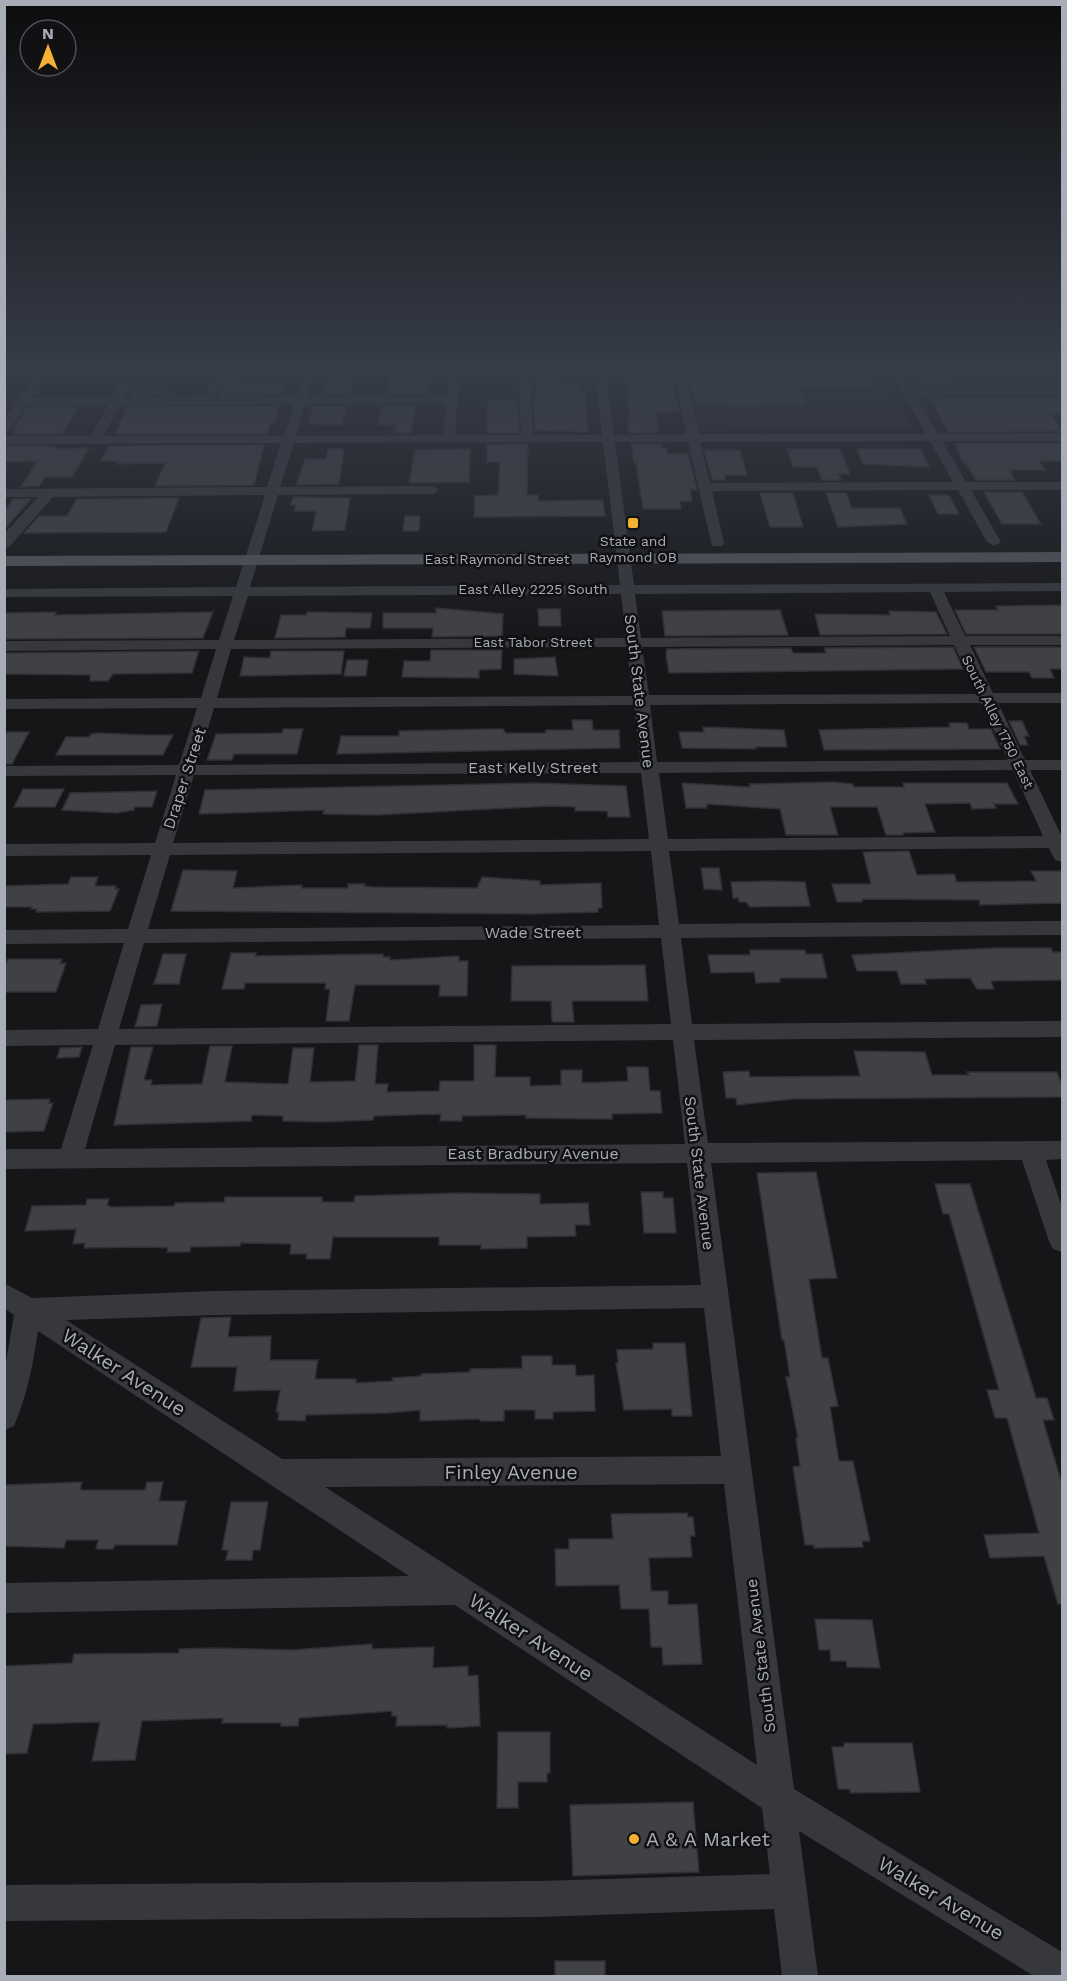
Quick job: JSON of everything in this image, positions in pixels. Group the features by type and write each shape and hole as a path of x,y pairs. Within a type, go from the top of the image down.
{"main road":[{"name":"East Raymond Street","path":"624,550 717,543 1062,542"},
{"name":"East Raymond Street","path":"4,545 253,553"},
{"name":"East Raymond Street","path":"4,561 253,553 624,550 1062,557"}],"street":[{"name":"Draper Street","path":"70,1158 224,644 281,462"},
{"name":"South State Avenue","path":"612,462 800,1977"},
{"path":"699,462 717,543"},
{"path":"949,462 994,542"},
{"path":"705,487 1062,486"},
{"path":"4,493 433,490"},
{"path":"4,545 18,525 49,493"},
{"name":"East Alley 2225 South","path":"4,593 1062,587"},
{"name":"South Alley 1750 East","path":"935,588 1059,849"},
{"name":"East Tabor Street","path":"4,646 1062,640"},
{"path":"4,704 1062,698"},
{"name":"East Kelly Street","path":"4,771 1062,765"},
{"path":"4,850 659,844 1059,849"},
{"name":"Wade Street","path":"4,937 1062,928"},
{"path":"4,1038 1062,1029"},
{"path":"1031,1150 1062,1241"},
{"name":"East Bradbury Avenue","path":"4,1159 1062,1150"},
{"path":"4,1417 12,1370 16,1302 215,1303 716,1296"},
{"name":"Walker Avenue","path":"16,1302 283,1473 777,1798 1062,1973"},
{"name":"Finley Avenue","path":"283,1473 738,1470"},
{"path":"4,1598 459,1590"},
{"path":"4,1903 539,1899 790,1891"}],"building":[{"path":"36,462 81,462 72,477 45,477 39,486 21,487"},
{"path":"118,462 260,462 254,485 155,486 165,463 117,464"},
{"path":"304,462 342,462 339,484 296,485"},
{"path":"413,462 470,462 469,482 409,483"},
{"path":"500,462 528,462 527,495 538,495 538,501 603,500 605,516 474,517 475,496 498,495"},
{"path":"690,462 697,490 690,490 692,501 680,501 681,509 643,509 636,463 634,463"},
{"path":"707,462 743,462 747,475 724,475 725,480 712,480"},
{"path":"791,462 845,462 850,474 839,474 841,480 822,480 817,467 793,467"},
{"path":"927,462 929,467 863,464"},
{"path":"1040,462 1045,470 1009,470 1015,480 976,480 966,463 963,463"},
{"path":"984,492 1022,492 1041,524 1002,524"},
{"path":"760,493 793,493 803,527 770,527"},
{"path":"826,493 846,493 852,508 900,508 907,524 838,527"},
{"path":"929,495 949,495 959,514 938,514"},
{"path":"293,497 350,498 345,530 312,531 316,511 294,511 296,505 291,505"},
{"path":"179,498 166,532 24,533 39,516 67,516 77,499"},
{"path":"13,499 31,499 4,530 4,512"},
{"path":"405,516 420,516 419,531 403,531"},
{"path":"1062,605 1062,634 966,634 955,610 998,610 996,606"},
{"path":"436,608 503,614 502,636 432,637 433,628 383,628 383,613 436,613"},
{"path":"538,609 560,609 561,626 539,626"},
{"path":"780,610 788,635 665,636 662,611"},
{"path":"889,611 936,612 947,634 820,635 815,614 890,615"},
{"path":"56,612 55,615 213,612 203,638 4,639 4,613"},
{"path":"307,612 372,613 370,628 346,628 345,637 275,638 281,615 307,615"},
{"path":"953,647 963,669 669,673 666,656 667,649 791,648 793,653 826,653 824,648"},
{"path":"974,647 1062,647 1062,669 1050,669 1054,678 1032,678 1029,672 986,672"},
{"path":"431,650 502,650 501,669 479,670 479,678 402,677 404,661 430,661"},
{"path":"199,651 192,673 113,674 108,681 90,681 90,675 4,674 4,653"},
{"path":"271,651 344,651 341,674 240,676 244,657 270,658"},
{"path":"555,657 558,676 514,674 514,659"},
{"path":"347,660 368,660 366,676 344,676"},
{"path":"572,720 592,720 593,730 619,730 620,748 337,754 341,736 399,736 399,731 488,729 503,729 506,733 546,733 546,730 573,730"},
{"path":"1009,721 1022,721 1029,736 1024,736 1028,745 1020,745"},
{"path":"949,723 967,723 969,729 991,729 1000,749 824,750 819,730 950,727"},
{"path":"703,727 784,730 787,747 682,748 679,732 704,732"},
{"path":"283,729 303,729 297,754 234,754 232,760 207,760 216,734 282,733"},
{"path":"7,732 29,732 12,764 4,764 4,738"},
{"path":"91,734 173,735 163,755 56,755 66,737 89,737"},
{"path":"833,782 853,784 854,787 904,787 903,783 1007,783 1018,804 994,804 996,808 972,809 970,803 925,804 935,832 903,833 903,835 886,835 877,807 830,807 838,835 786,835 780,809 707,804 707,808 686,808 682,783 750,787 749,784"},
{"path":"536,783 626,786 630,817 608,817 607,811 575,811 575,807 550,806 377,815 323,814 324,810 199,814 205,790"},
{"path":"23,789 64,789 55,807 14,807"},
{"path":"157,791 152,807 134,807 134,810 116,813 62,810 70,793"},
{"path":"909,851 917,875 954,874 957,882 1036,881 1031,871 1062,871 1062,903 980,905 979,900 862,899 862,902 837,902 832,884 871,884 863,852"},
{"path":"701,868 719,868 722,890 704,889"},
{"path":"183,870 237,871 233,888 302,885 302,888 348,888 348,884 365,884 364,886 373,887 477,888 482,877 540,881 540,885 601,883 602,908 598,908 598,912 531,914 171,911"},
{"path":"71,877 98,877 95,886 116,886 115,889 119,889 110,911 36,912 37,909 31,909 32,907 4,907 4,886 68,884"},
{"path":"731,882 805,882 810,906 750,907 746,902 739,902 738,898 733,898"},
{"path":"994,948 1051,948 1053,952 1062,952 1062,980 991,981 994,989 977,989 970,978 925,979 926,984 901,984 897,971 857,971 852,955"},
{"path":"750,950 805,950 806,954 822,954 827,978 780,978 780,982 756,983 754,972 711,973 708,955 750,955"},
{"path":"231,953 256,953 255,956 383,954 383,957 390,957 390,960 459,956 459,961 468,961 467,996 439,996 440,985 355,985 349,1021 326,1021 330,989 325,989 326,983 245,983 244,989 222,989"},
{"path":"163,954 186,954 179,984 154,984"},
{"path":"8,959 62,959 60,964 66,963 56,992 4,992 4,968"},
{"path":"645,965 648,1001 572,1001 574,1022 552,1022 551,1001 511,1001 512,966"},
{"path":"162,1004 157,1026 135,1027 141,1005"},
{"path":"359,1045 378,1045 375,1084 388,1084 387,1092 439,1091 440,1081 474,1081 474,1045 496,1045 495,1077 530,1077 530,1086 561,1085 561,1070 582,1070 582,1083 628,1081 627,1067 648,1067 650,1091 660,1091 662,1113 612,1114 612,1119 526,1118 526,1115 462,1116 462,1121 440,1121 441,1114 374,1116 373,1120 321,1122 283,1121 283,1116 252,1115 251,1121 114,1125 131,1047 153,1047 144,1080 152,1080 151,1085 202,1084 210,1046 232,1046 225,1082 288,1084 293,1048 314,1048 310,1082 355,1081"},
{"path":"82,1047 79,1057 57,1058 60,1048"},
{"path":"854,1051 925,1052 932,1075 969,1075 967,1072 1057,1072 1062,1085 1062,1097 793,1099 737,1105 736,1098 726,1098 723,1072 749,1071 750,1077 860,1076"},
{"path":"50,1099 49,1103 53,1103 44,1131 4,1132 4,1100"},
{"path":"816,1172 837,1278 809,1279 822,1358 828,1358 838,1406 830,1407 839,1461 853,1461 870,1541 862,1541 863,1547 814,1548 814,1545 805,1545 793,1467 800,1466 796,1438 798,1438 786,1377 790,1377 784,1340 782,1340 757,1173"},
{"path":"935,1184 970,1184 1036,1398 1047,1398 1054,1420 1043,1420 1062,1484 1062,1604 1058,1604 1044,1556 990,1558 984,1535 1039,1533 1007,1418 995,1418 987,1390 999,1390 949,1214 943,1214"},
{"path":"641,1192 663,1192 663,1198 673,1198 676,1233 644,1233"},
{"path":"457,1193 540,1194 540,1204 588,1203 590,1225 575,1225 576,1236 527,1237 527,1248 481,1249 481,1245 439,1245 439,1237 333,1237 330,1259 306,1259 307,1254 290,1254 291,1244 241,1243 240,1246 191,1247 190,1252 167,1252 168,1248 146,1247 84,1248 85,1243 73,1244 76,1229 25,1231 32,1206 86,1205 87,1199 109,1199 107,1205 111,1207 174,1206 175,1203 224,1202 225,1197 322,1197 322,1202 354,1202 355,1196"},
{"path":"231,1317 228,1337 271,1336 270,1360 318,1360 315,1379 356,1379 356,1383 393,1381 392,1378 470,1372 470,1369 522,1368 522,1356 552,1356 552,1365 575,1365 576,1376 594,1375 595,1411 553,1412 553,1419 535,1419 535,1410 504,1410 504,1421 480,1421 480,1419 420,1421 420,1410 306,1415 305,1421 278,1420 279,1412 276,1412 280,1390 234,1391 237,1367 191,1367 201,1318"},
{"path":"653,1343 685,1343 692,1416 672,1416 672,1409 624,1410 616,1363 618,1363 617,1350 653,1349"},
{"path":"82,1482 80,1490 145,1490 147,1482 163,1482 159,1501 186,1501 177,1545 115,1545 113,1549 96,1549 98,1540 66,1540 64,1548 4,1546 4,1485"},
{"path":"231,1502 268,1502 260,1550 253,1550 252,1560 226,1560 228,1550 222,1550"},
{"path":"687,1513 688,1517 693,1517 695,1536 690,1536 692,1557 649,1558 651,1591 668,1591 668,1605 697,1604 702,1664 663,1665 662,1647 651,1647 649,1609 621,1609 619,1585 556,1586 555,1549 569,1549 569,1539 613,1539 611,1514"},
{"path":"815,1619 872,1620 880,1668 847,1667 846,1661 831,1661 830,1650 819,1650"},
{"path":"372,1644 372,1649 434,1647 433,1668 468,1666 468,1676 478,1675 480,1726 447,1728 447,1725 396,1726 397,1716 392,1716 392,1711 299,1718 298,1726 281,1726 281,1723 222,1723 223,1718 142,1721 135,1760 92,1761 100,1722 33,1724 27,1753 4,1754 4,1666 72,1663 74,1654 179,1653 179,1649 213,1648 292,1650"},
{"path":"498,1732 550,1732 550,1773 547,1773 547,1782 518,1782 518,1808 497,1808"},
{"path":"844,1743 912,1743 920,1792 850,1793 850,1789 838,1789 832,1747 844,1747"},
{"name":"A & A Market","path":"693,1802 699,1872 573,1876 570,1805"},
{"path":"555,1961 605,1961 605,1977 555,1977"}],"place":[{"name":"State and Raymond OB","path":"633,523"},
{"name":"A & A Market","path":"634,1839"}]}
